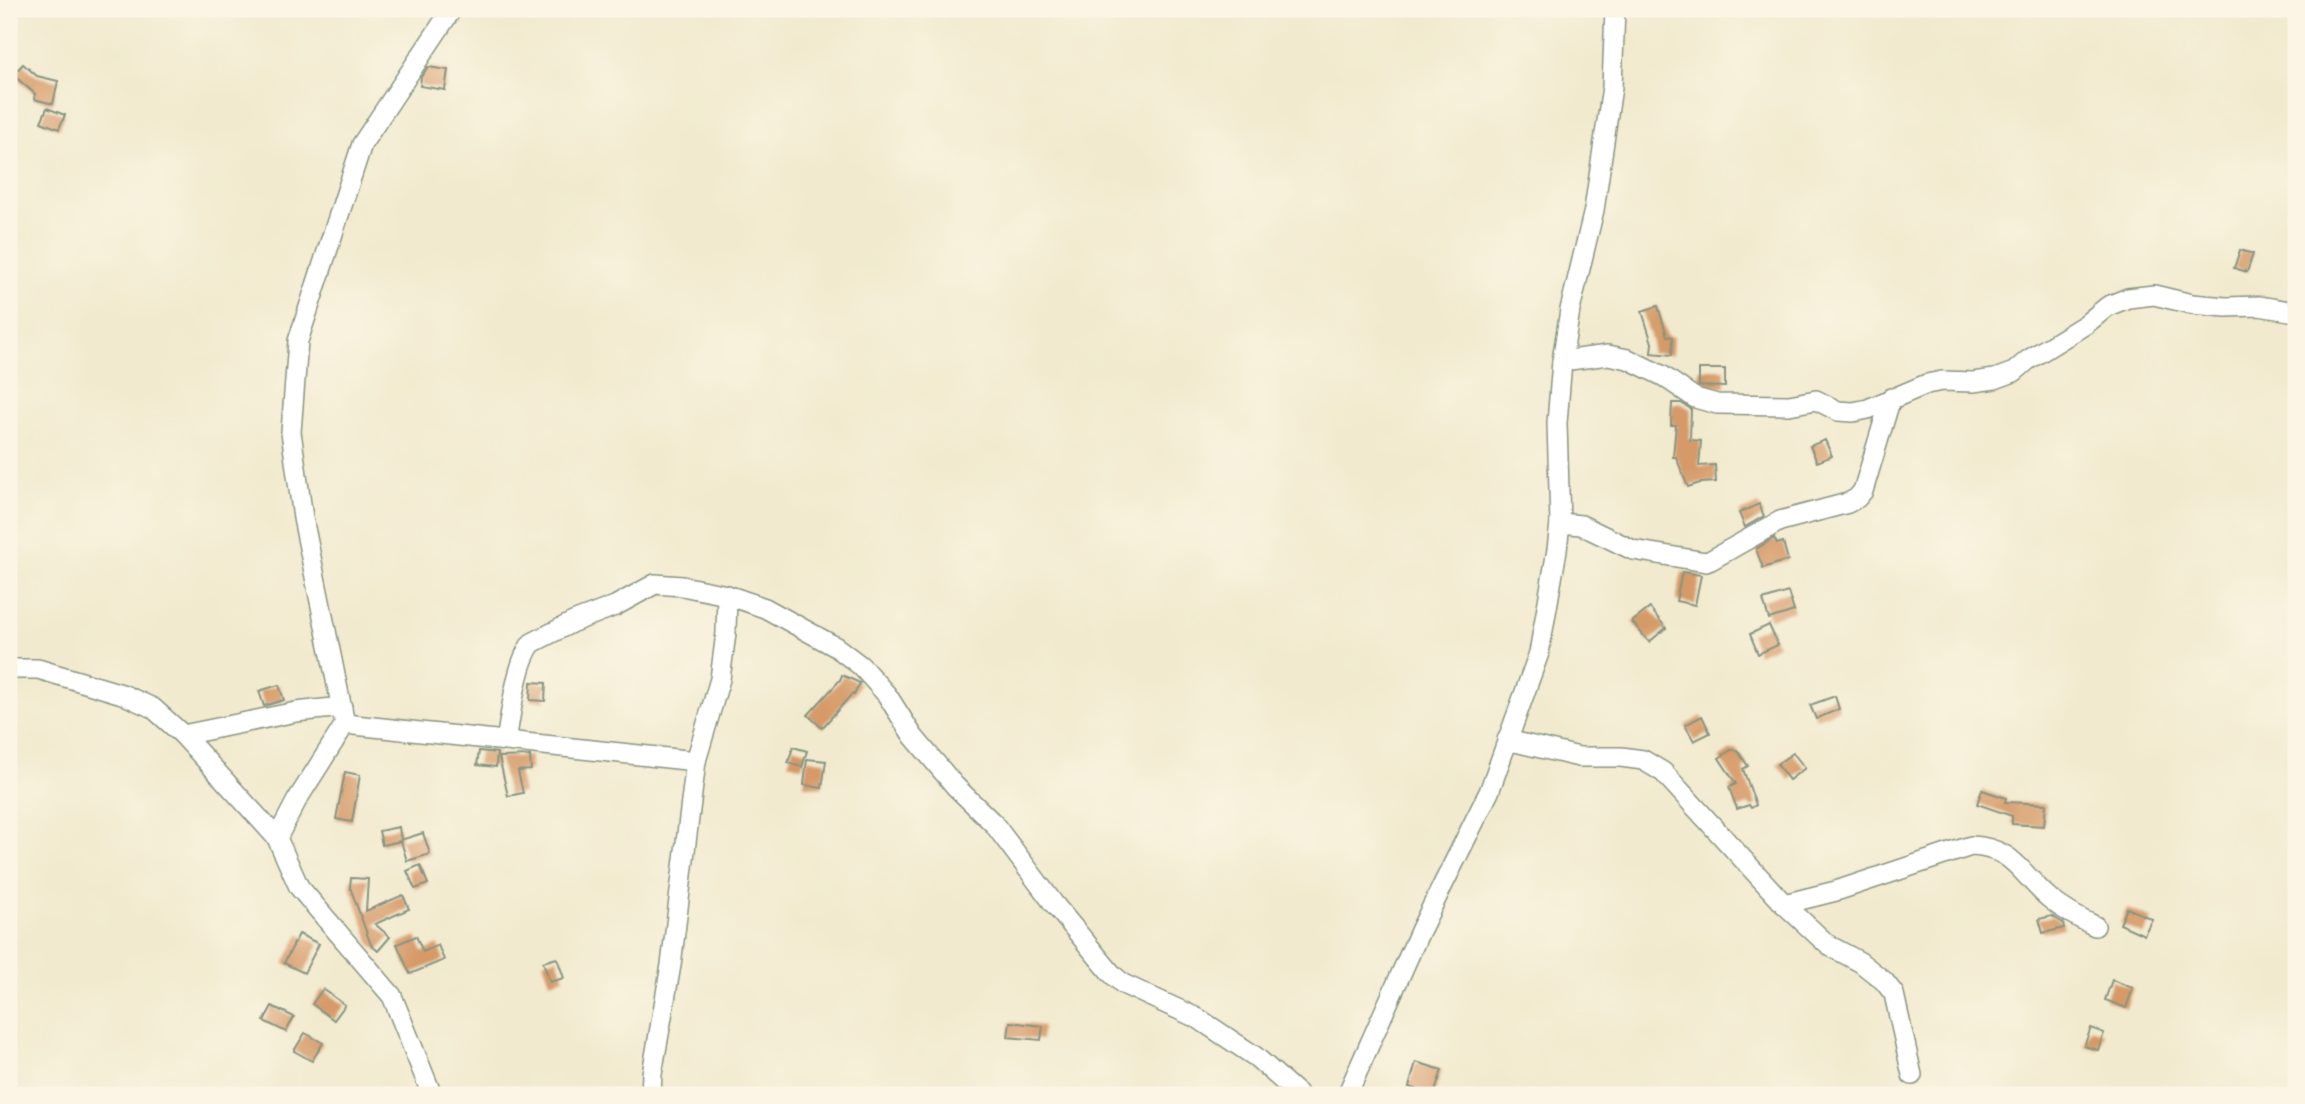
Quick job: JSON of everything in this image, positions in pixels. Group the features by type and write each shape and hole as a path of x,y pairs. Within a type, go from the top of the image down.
{"street":[{"path":"277,838 343,715 303,518 290,432 298,341 362,144 452,9"},
{"path":"1347,1095 1420,931 1489,792 1539,653 1560,523 1557,423 1562,361 1570,310 1596,196 1612,86 1615,9"},
{"path":"1562,361 1608,355 1628,359 1663,376 1695,398 1717,404 1789,405 1816,400 1838,411 1853,412 1868,409 1927,384 1996,379 2014,372 2108,306 2128,298 2154,295 2192,304 2259,306 2296,312"},
{"path":"1560,523 1581,525 1633,550 1706,562 1780,521 1848,503 1857,498 1863,491 1891,398"},
{"path":"506,741 520,672 532,643 573,622 615,606 655,584 727,594 765,608 836,647 860,666 887,695 913,736 955,786 994,824 1054,904 1123,984 1199,1019 1256,1057 1298,1095"},
{"path":"651,1095 652,1074 671,965 687,817 696,761 720,680 726,634 727,594"},
{"path":"9,669 38,669 122,694 153,708 183,735 277,838 299,887 392,996 432,1095"},
{"path":"183,735 296,712 343,715 506,741 696,761"},
{"path":"1507,740 1579,757 1643,760 1663,772 1784,904 1828,945 1860,962 1884,981 1894,994 1912,1074"},
{"path":"1784,904 1836,891 1971,846 1990,846 2006,854 2047,896 2070,915 2095,926"}],"building":[{"path":"23,64 37,76 58,81 53,104 34,99 35,94 13,75"},
{"path":"428,67 448,70 445,90 420,86 421,77"},
{"path":"47,108 65,115 59,129 41,122"},
{"path":"2240,250 2253,254 2247,272 2234,268"},
{"path":"1658,306 1667,336 1673,337 1672,355 1651,353 1652,343 1642,311"},
{"path":"1699,369 1725,369 1725,387 1699,386"},
{"path":"1672,403 1681,403 1691,409 1690,440 1701,441 1699,466 1715,465 1716,482 1688,487 1676,457 1673,457 1676,425 1671,425"},
{"path":"1825,440 1832,456 1817,462 1810,446"},
{"path":"1759,504 1764,516 1745,527 1739,513"},
{"path":"1774,538 1777,544 1783,542 1788,560 1763,568 1756,549"},
{"path":"1682,572 1701,575 1695,605 1676,601"},
{"path":"1788,592 1794,611 1769,619 1763,600"},
{"path":"1650,608 1666,628 1649,642 1632,622"},
{"path":"1769,625 1778,645 1758,654 1750,634"},
{"path":"842,675 860,683 854,695 852,694 822,728 808,715"},
{"path":"531,682 546,683 545,701 530,700"},
{"path":"279,685 284,700 264,706 259,691"},
{"path":"1835,696 1839,709 1816,719 1810,705"},
{"path":"1702,716 1710,733 1694,741 1685,725"},
{"path":"793,747 807,751 802,767 788,763"},
{"path":"1731,750 1737,750 1748,766 1743,769 1756,805 1751,808 1749,805 1737,809 1729,787 1736,784 1719,758"},
{"path":"479,751 497,753 496,767 477,765"},
{"path":"1793,753 1805,768 1789,780 1777,764"},
{"path":"530,756 531,770 518,771 523,793 508,796 499,757"},
{"path":"807,759 826,761 822,788 804,785"},
{"path":"345,772 360,775 352,822 336,819"},
{"path":"1982,790 2006,798 2005,802 2046,804 2044,826 2012,824 2012,816 1977,804"},
{"path":"399,827 401,840 423,833 430,854 407,861 401,841 382,845 379,831"},
{"path":"420,865 428,884 415,889 407,871"},
{"path":"351,878 368,879 366,911 403,895 409,909 375,924 390,937 378,951 371,945 350,887"},
{"path":"2127,908 2152,919 2144,935 2120,924"},
{"path":"2052,916 2063,923 2064,928 2043,933 2039,919"},
{"path":"299,934 319,944 304,973 284,963"},
{"path":"416,936 423,952 438,945 444,960 410,974 397,944"},
{"path":"557,958 564,978 550,982 543,962"},
{"path":"2112,980 2133,988 2126,1008 2105,1000"},
{"path":"323,989 345,1005 334,1020 312,1004"},
{"path":"272,1006 294,1017 286,1032 264,1021"},
{"path":"1010,1022 1043,1026 1041,1040 1008,1037"},
{"path":"2091,1028 2104,1033 2098,1050 2084,1046"},
{"path":"305,1033 323,1043 312,1061 294,1051"},
{"path":"1416,1062 1442,1070 1434,1095 1409,1087"}]}
